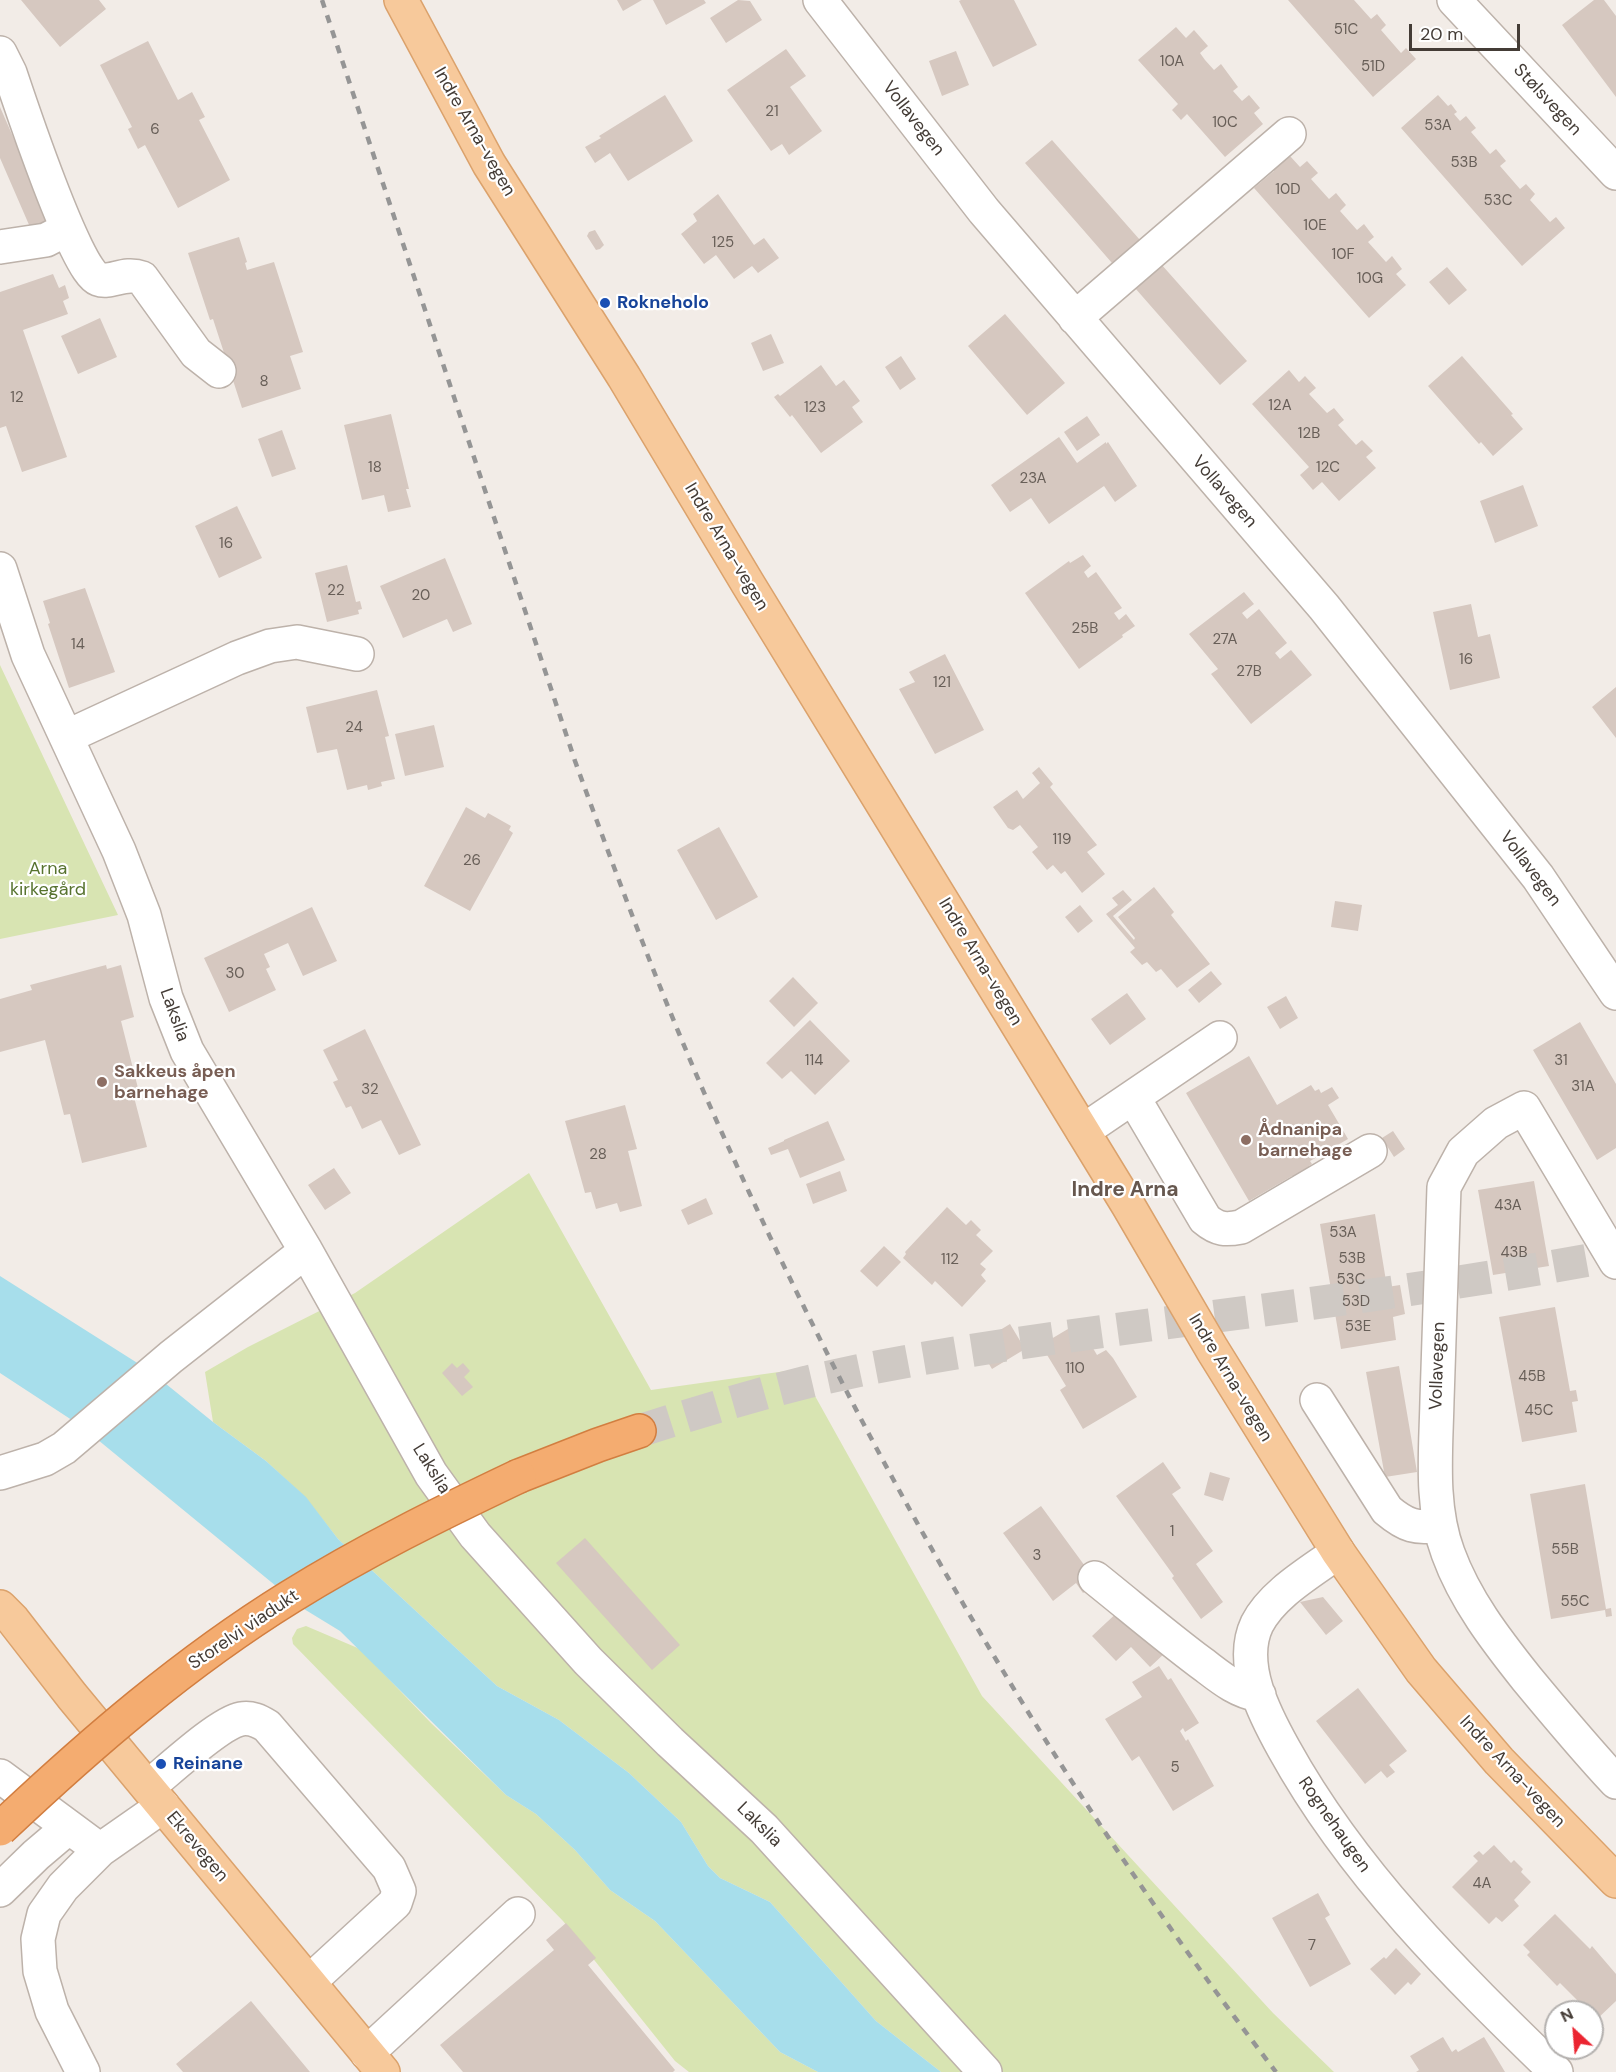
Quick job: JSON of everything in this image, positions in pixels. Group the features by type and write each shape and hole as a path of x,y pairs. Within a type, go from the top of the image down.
{"highway":[{"name":"Storelvi viadukt","path":"0,1829 57,1775 143,1702 213,1649 290,1597 432,1517 519,1476 598,1444 639,1431"}],"main road":[{"name":"Indre Arna-vegen","path":"401,0 489,164 624,377 1083,1131 1212,1349 1338,1552 1421,1670 1475,1734 1616,1881"},
{"name":"Ekrevegen","path":"4,1607 72,1696 375,2062"}],"street":[{"name":"Vollavegen","path":"820,0 984,211 1324,607 1538,877 1616,993"},
{"name":"Stølsvegen","path":"1454,0 1616,173"},
{"path":"0,53 10,73 67,229 86,268 96,278 105,279 132,274 142,278 196,353 219,371"},
{"path":"1075,318 1289,134"},
{"path":"0,247 46,240 67,229"},
{"name":"Lakslia","path":"0,569 28,655 132,883 144,915 166,998 187,1051 306,1251 431,1474 475,1535 588,1661 670,1742 764,1829 985,2072"},
{"path":"66,737 237,658 270,646 297,642 357,654"},
{"path":"1083,1131 1220,1038"},
{"path":"1133,1097 1205,1219 1215,1227 1227,1230 1241,1227 1370,1151"},
{"name":"Vollavegen","path":"1616,1262 1524,1108 1496,1123 1462,1152 1444,1187 1436,1445 1436,1491 1440,1526 1455,1571 1471,1602 1495,1639 1573,1735 1616,1782"},
{"path":"0,1473 45,1459 64,1448 171,1357 306,1251"},
{"path":"1317,1400 1388,1510 1401,1522 1412,1526 1424,1528 1440,1526"},
{"name":"Rognehaugen","path":"1338,1552 1288,1588 1267,1609 1256,1625 1251,1649 1252,1669 1259,1695 1272,1727 1294,1768 1371,1880 1462,1981 1556,2072"},
{"path":"1095,1578 1234,1688 1259,1695"},
{"path":"83,2072 52,2011 40,1971 38,1939 44,1914 63,1887 223,1727 241,1719 254,1719 267,1726 389,1868 399,1891 395,1903 309,1982"},
{"path":"0,1776 100,1850"},
{"path":"0,1890 69,1827"},
{"path":"375,2062 518,1914"}],"green space":[{"name":"Arna kirkegård","path":"0,665 118,915 0,939"},
{"path":"529,1173 651,1390 800,1369 982,1696 1273,2013 1334,2072 941,2072 876,2021 770,1902 720,1878 708,1866 681,1822 629,1773 559,1720 497,1686 338,1539 305,1497 266,1461 213,1422 205,1372 248,1347 355,1293"},
{"path":"306,1626 360,1649 431,1723 506,1795 536,1814 575,1850 610,1890 655,1921 780,2052 818,2072 689,2072 675,2061 563,1921 293,1644 292,1638 297,1629"}],"water":[{"path":"0,1276 150,1371 266,1461 306,1497 338,1539 497,1686 559,1720 629,1773 681,1822 708,1866 720,1878 770,1902 876,2021 941,2072 818,2072 780,2052 655,1921 610,1890 575,1850 536,1814 506,1795 340,1631 304,1609 81,1426 0,1373"}],"building":[{"path":"21,0 99,0 106,9 60,47"},
{"path":"617,0 642,0 623,11"},
{"path":"653,0 704,0 706,3 666,25"},
{"path":"738,0 750,1 762,20 726,43 710,18"},
{"path":"1014,0 1037,45 993,67 959,1"},
{"path":"1288,0 1354,0 1371,19 1377,14 1386,25 1381,30 1401,53 1406,48 1416,59 1373,97"},
{"path":"1594,0 1604,0 1616,16 1616,97 1562,25"},
{"path":"1176,27 1186,38 1194,30 1208,46 1200,53 1205,60 1214,70 1221,64 1238,87 1233,91 1242,101 1249,95 1260,108 1254,113 1263,124 1225,157 1187,114 1181,120 1172,110 1178,104 1138,60"},
{"path":"148,41 178,100 192,92 205,117 199,120 230,180 178,208 145,145 138,149 128,129 132,127 100,65"},
{"path":"786,49 806,76 790,87 822,131 789,155 782,144 771,151 727,90"},
{"path":"956,51 969,85 942,96 929,61"},
{"path":"665,95 693,141 628,181 610,153 595,163 585,147"},
{"path":"1438,95 1448,106 1451,104 1457,112 1454,114 1460,121 1466,116 1476,128 1471,132 1490,154 1496,149 1506,161 1500,166 1520,189 1526,184 1535,194 1530,200 1550,222 1556,217 1565,228 1522,266 1401,128"},
{"path":"0,107 52,226 33,234 0,158"},
{"path":"1052,140 1140,240 1112,263 1025,163"},
{"path":"1279,152 1286,160 1290,156 1300,167 1307,161 1318,173 1311,179 1329,199 1336,193 1346,205 1340,211 1357,230 1364,224 1374,237 1368,242 1386,262 1392,256 1402,269 1396,274 1406,285 1369,318 1254,188 1274,171 1267,163"},
{"path":"718,194 754,245 764,238 779,258 758,273 752,266 734,279 716,255 704,264 681,234 697,221 693,214"},
{"path":"595,230 604,245 596,250 587,236 589,232"},
{"path":"239,237 247,262 245,263 247,270 274,262 303,352 290,356 301,389 242,408 213,319 210,320 188,253"},
{"path":"1161,264 1247,361 1220,385 1135,288"},
{"path":"1447,267 1467,290 1449,305 1429,282"},
{"path":"53,274 59,288 65,285 69,298 63,301 68,314 23,330 67,457 22,472 6,426 0,428 0,292"},
{"path":"1005,314 1065,383 1027,415 968,346"},
{"path":"100,318 117,357 78,374 61,336"},
{"path":"771,334 784,363 763,371 751,343"},
{"path":"901,356 916,379 900,390 885,367"},
{"path":"1462,356 1513,414 1511,415 1523,429 1493,456 1481,442 1479,444 1428,386"},
{"path":"821,365 836,386 844,380 860,401 852,407 863,422 821,453 792,415 790,417 774,397 778,394 780,396"},
{"path":"1289,370 1299,382 1305,376 1316,388 1309,394 1327,413 1334,408 1344,420 1338,425 1356,445 1362,440 1373,451 1366,457 1376,468 1339,501 1322,482 1313,490 1300,475 1309,467 1252,404"},
{"path":"391,414 409,489 406,489 411,507 388,512 384,495 362,500 344,425"},
{"path":"1087,416 1100,435 1077,451 1064,432"},
{"path":"282,430 296,469 272,477 258,439"},
{"path":"1059,437 1077,463 1108,442 1137,486 1115,502 1104,486 1049,524 1031,498 1010,512 991,485"},
{"path":"1523,485 1538,526 1495,543 1480,501"},
{"path":"237,506 262,558 219,578 195,526"},
{"path":"1083,555 1091,566 1084,572 1088,578 1096,572 1122,608 1114,613 1119,620 1126,614 1135,626 1079,669 1025,593 1069,561 1070,563"},
{"path":"445,558 472,624 453,632 447,619 403,638 380,586"},
{"path":"347,565 356,602 360,601 362,609 358,610 359,614 327,622 315,573"},
{"path":"85,588 115,672 69,688 43,601"},
{"path":"1244,592 1254,604 1242,613 1247,619 1259,609 1287,643 1275,653 1280,659 1291,650 1312,675 1251,724 1211,674 1218,669 1189,634"},
{"path":"1471,604 1478,637 1490,634 1500,678 1450,690 1433,612"},
{"path":"945,654 984,730 935,754 899,689 915,682 909,672"},
{"path":"1616,687 1616,738 1592,707"},
{"path":"377,690 389,736 385,737 395,779 381,782 382,786 368,790 367,785 347,790 337,749 317,753 306,707"},
{"path":"434,725 444,767 405,776 395,734"},
{"path":"1039,767 1053,784 1050,787 1097,845 1087,852 1105,874 1082,893 1065,871 1061,874 1053,865 1047,870 1032,852 1038,847 1020,825 1013,830 1008,828 993,807 1017,790 1023,799 1040,783 1032,773"},
{"path":"466,807 485,818 488,813 511,826 509,830 513,833 470,911 424,886"},
{"path":"719,827 758,897 716,920 677,850"},
{"path":"1154,887 1174,912 1171,915 1210,964 1177,988 1161,969 1156,972 1147,962 1142,965 1130,952 1135,948 1106,914 1118,905 1112,898 1123,890 1132,900 1113,916 1134,940 1135,938 1118,917"},
{"path":"1335,901 1362,905 1358,931 1331,927"},
{"path":"1080,905 1093,921 1078,933 1065,917"},
{"path":"312,907 337,961 303,976 288,943 264,954 270,967 266,969 276,990 229,1012 204,958"},
{"path":"106,965 107,969 121,965 134,1017 121,1021 140,1096 134,1097 147,1147 82,1163 70,1114 64,1115 45,1040 0,1052 0,999 32,990 30,985"},
{"path":"1211,971 1222,984 1199,1003 1188,990"},
{"path":"793,977 818,1003 794,1027 769,1001"},
{"path":"1127,993 1146,1019 1110,1045 1091,1019"},
{"path":"1286,996 1298,1018 1280,1029 1267,1007"},
{"path":"810,1020 850,1061 815,1095 791,1071 782,1079 766,1063"},
{"path":"1580,1022 1616,1084 1616,1148 1597,1160 1533,1050"},
{"path":"365,1029 421,1145 399,1155 381,1120 362,1129 351,1106 346,1108 333,1082 338,1080 323,1050"},
{"path":"1249,1056 1277,1105 1311,1085 1315,1091 1319,1089 1321,1093 1332,1087 1339,1098 1328,1105 1348,1139 1310,1161 1312,1164 1309,1166 1313,1172 1295,1182 1292,1176 1249,1201 1186,1093"},
{"path":"625,1105 637,1149 628,1151 642,1206 620,1212 617,1203 596,1209 591,1192 585,1193 565,1121"},
{"path":"828,1121 845,1160 800,1178 788,1149 771,1155 768,1148"},
{"path":"1393,1131 1405,1149 1394,1157 1382,1138"},
{"path":"334,1168 351,1193 325,1210 308,1185"},
{"path":"840,1171 847,1191 813,1204 806,1184"},
{"path":"1534,1181 1549,1266 1493,1275 1478,1190"},
{"path":"706,1198 713,1214 688,1225 681,1210"},
{"path":"947,1207 966,1225 971,1220 981,1230 976,1235 993,1251 980,1264 986,1269 981,1275 986,1281 962,1307 935,1281 932,1285 903,1258 905,1252"},
{"path":"1375,1214 1387,1287 1400,1285 1405,1314 1393,1317 1396,1340 1341,1349 1320,1224"},
{"path":"884,1246 901,1262 877,1287 860,1271"},
{"path":"1555,1307 1570,1391 1576,1390 1578,1401 1572,1402 1577,1432 1522,1442 1499,1317"},
{"path":"1078,1323 1097,1355 1106,1350 1113,1358 1137,1397 1083,1429 1060,1390 1066,1386 1041,1345"},
{"path":"1010,1324 1025,1349 992,1369 977,1344"},
{"path":"452,1363 457,1368 463,1363 470,1371 464,1377 473,1387 462,1396 442,1373"},
{"path":"1399,1366 1417,1472 1385,1477 1366,1372"},
{"path":"1163,1462 1181,1488 1172,1494 1213,1551 1196,1564 1223,1602 1201,1619 1172,1578 1174,1576 1116,1496"},
{"path":"1210,1472 1230,1478 1223,1501 1204,1495"},
{"path":"1585,1484 1606,1609 1611,1608 1612,1616 1606,1617 1605,1610 1551,1619 1530,1494"},
{"path":"1041,1506 1090,1573 1090,1588 1083,1593 1076,1583 1053,1601 1003,1533"},
{"path":"585,1538 680,1645 652,1670 556,1563"},
{"path":"1323,1597 1343,1621 1326,1635 1300,1602"},
{"path":"1122,1608 1165,1653 1150,1667 1131,1647 1116,1661 1092,1636"},
{"path":"1159,1666 1168,1680 1171,1678 1199,1723 1185,1732 1183,1728 1180,1731 1186,1741 1188,1739 1214,1786 1173,1811 1139,1756 1132,1761 1105,1719 1142,1697 1132,1682"},
{"path":"1358,1688 1407,1751 1389,1765 1395,1772 1387,1778 1381,1771 1365,1784 1316,1721"},
{"path":"1494,1845 1511,1863 1514,1860 1523,1869 1521,1872 1531,1882 1514,1900 1519,1906 1502,1922 1496,1917 1489,1924 1452,1887 1478,1861 1473,1856 1479,1851 1483,1855"},
{"path":"1318,1893 1330,1915 1325,1918 1351,1964 1310,1987 1272,1918"},
{"path":"1555,1914 1590,1949 1592,1946 1616,1974 1616,2001 1604,2012 1604,2000 1577,2000 1560,1983 1557,1986 1527,1955 1530,1952 1523,1945"},
{"path":"566,1923 596,1958 588,1965 675,2070 673,2072 463,2072 440,2045 554,1950 546,1940"},
{"path":"1396,1948 1421,1974 1411,1985 1408,1982 1395,1995 1370,1969 1384,1957 1386,1959"},
{"path":"251,2001 310,2072 183,2072 176,2064"},
{"path":"1443,2037 1452,2052 1456,2049 1458,2052 1484,2037 1505,2072 1416,2072 1419,2070 1410,2056"}],"tunnel":[{"path":"639,1431 786,1387 850,1372 937,1356 1444,1284 1616,1255"}],"railway":[{"path":"322,0 575,761 671,1014 765,1226 827,1353 893,1478 962,1601 1035,1723 1111,1842 1192,1958 1276,2072"}],"place":[{"name":"Rokneholo","path":"605,303"},
{"name":"Sakkeus åpen barnehage","path":"102,1082"},
{"name":"Ådnanipa barnehage","path":"1246,1140"},
{"name":"Reinane","path":"161,1764"}],"district":[{"name":"Indre Arna","path":"1125,1190"}]}
